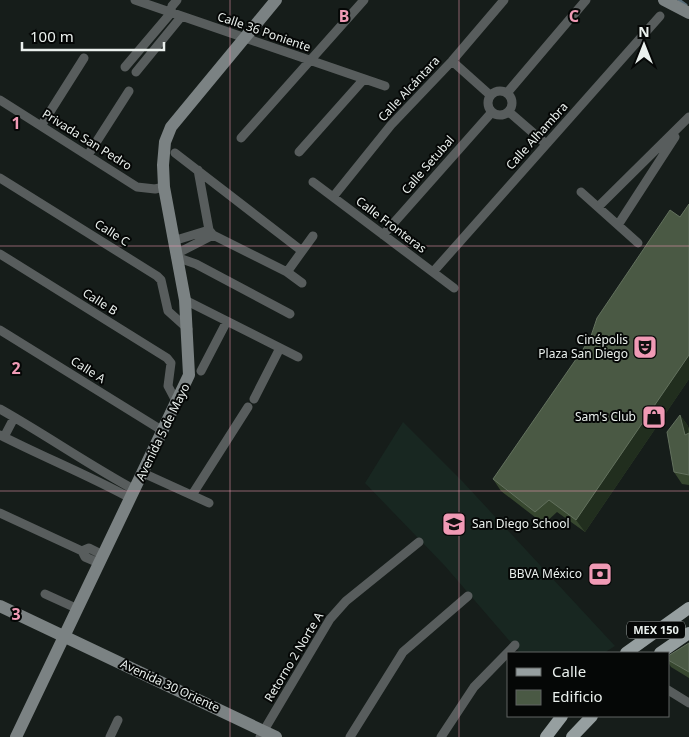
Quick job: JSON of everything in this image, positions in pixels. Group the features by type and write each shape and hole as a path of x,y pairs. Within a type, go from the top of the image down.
{"main road":[{"name":"MEX 150","path":"627,652 689,608"},
{"name":"MEX 150","path":"661,652 689,633"},
{"path":"546,737 561,717"},
{"path":"572,737 591,717"}],"street":[{"name":"Calle 36 Poniente","path":"135,0 170,14 385,86"},
{"path":"125,67 170,14 172,6 177,0"},
{"name":"Avenida 5 de Mayo","path":"16,737 189,375 185,300 164,187 162,165 165,142 171,127 276,0"},
{"path":"240,138 364,0"},
{"name":"Calle Alcántara","path":"333,197 391,125 452,61 504,0"},
{"path":"506,93 586,0"},
{"path":"664,0 689,13"},
{"name":"Calle Alhambra","path":"433,272 660,16"},
{"path":"136,72 181,17"},
{"path":"41,126 84,58"},
{"path":"452,61 490,95"},
{"path":"298,152 364,79"},
{"path":"88,155 129,91"},
{"path":"497,91 506,93 511,97 512,105 509,112 502,116 492,112 487,102 490,95 497,91"},
{"name":"Privada San Pedro","path":"0,100 137,186 164,187"},
{"name":"Calle Setubal","path":"383,235 492,112"},
{"path":"509,112 546,144"},
{"path":"598,207 686,120"},
{"path":"618,225 686,120"},
{"path":"174,153 302,251"},
{"path":"198,170 211,232"},
{"name":"Calle C","path":"0,178 158,276 161,280 168,311 188,329"},
{"name":"Calle Fronteras","path":"313,182 454,288"},
{"path":"581,192 638,243"},
{"path":"176,255 211,232"},
{"path":"173,241 211,232 287,272 302,282"},
{"path":"287,272 313,236"},
{"name":"Calle B","path":"0,254 167,358 171,364 168,386 177,403"},
{"path":"176,255 290,314"},
{"path":"185,300 298,357"},
{"path":"201,371 226,321"},
{"name":"Calle A","path":"0,330 163,431"},
{"path":"192,495 251,403 280,348"},
{"path":"0,410 49,437 133,494"},
{"path":"14,418 2,436 40,456 133,494"},
{"path":"143,473 209,504"},
{"path":"0,513 82,551 85,557 101,559"},
{"name":"Retorno 2 Norte A","path":"262,734 330,619 346,601 419,542"},
{"path":"45,594 78,609"},
{"path":"350,737 402,652 468,596"},
{"name":"Avenida 30 Oriente","path":"0,606 262,734 276,737"},
{"path":"508,652 515,645"},
{"path":"441,737 474,687 507,653"},
{"path":"669,691 689,702"},
{"path":"110,737 118,720"}],"shaded area":[{"name":"San Diego School","path":"403,422 463,482 615,646 606,652 519,652 445,566 365,483"}],"building":[{"path":"689,204 689,355 576,520 549,500 535,512 493,479 590,339 597,318 670,210 680,217"},
{"path":"680,415 685,435 689,433 689,475 674,472 667,432"},
{"path":"689,643 689,672 669,661 669,655"}],"waterway":[{"path":"679,0 686,5"}],"place":[{"name":"Cinépolis Plaza San Diego","path":"645,347"},
{"name":"Sam's Club","path":"654,417"},
{"name":"San Diego School","path":"454,524"},
{"name":"BBVA México","path":"600,574"}]}
